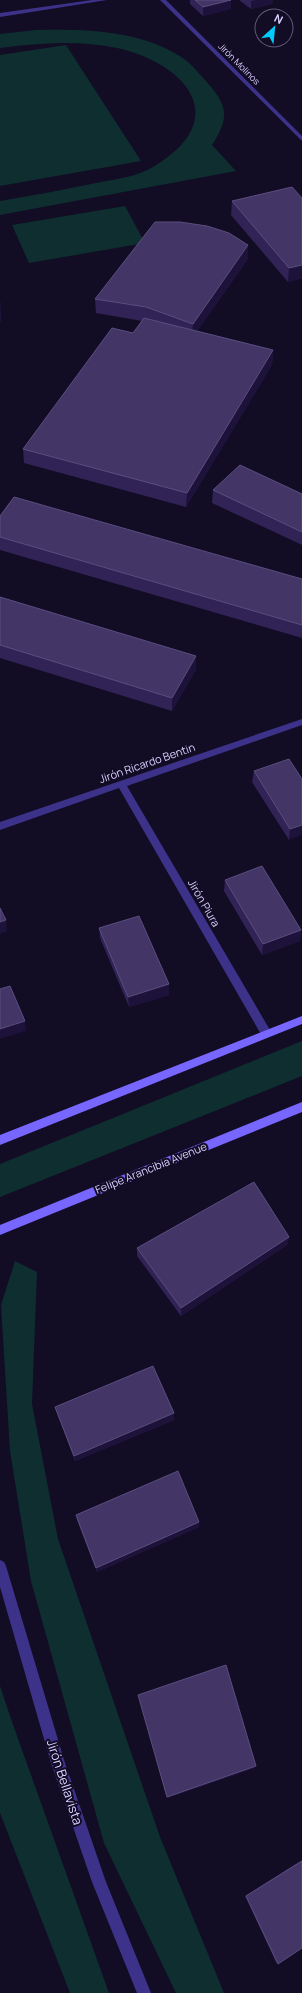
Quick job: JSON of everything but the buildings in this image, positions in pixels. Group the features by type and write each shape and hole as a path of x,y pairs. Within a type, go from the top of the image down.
{"main road":[{"path":"0,1140 266,1033 302,1020"},
{"name":"Felipe Arancibia Avenue","path":"0,1230 302,1107"}],"street":[{"path":"0,15 104,0"},
{"name":"Jirón Molinos","path":"163,0 302,140"},
{"name":"Jirón Ricardo Bentin","path":"0,826 302,722"},
{"name":"Jirón Piura","path":"122,785 266,1033"},
{"name":"Jirón Bellavista","path":"0,1566 58,1763 99,1882 144,1993"}],"green space":[{"path":"36,30 95,31 134,37 171,51 187,61 195,68 219,98 224,112 224,119 222,127 212,145 236,171 0,215 0,201 121,178 134,175 153,167 177,149 191,131 195,113 192,96 181,80 164,67 142,56 102,45 73,43 0,48 0,34"},
{"path":"66,45 141,161 0,186 0,55"},
{"path":"125,206 145,243 29,263 12,225"},
{"path":"302,1041 302,1076 0,1197 0,1164"},
{"path":"15,1261 37,1272 32,1404 58,1539 160,1837 224,1993 176,1993 104,1843 31,1581 10,1451 1,1305"},
{"path":"0,1686 109,1993 70,1993 0,1813"}]}
